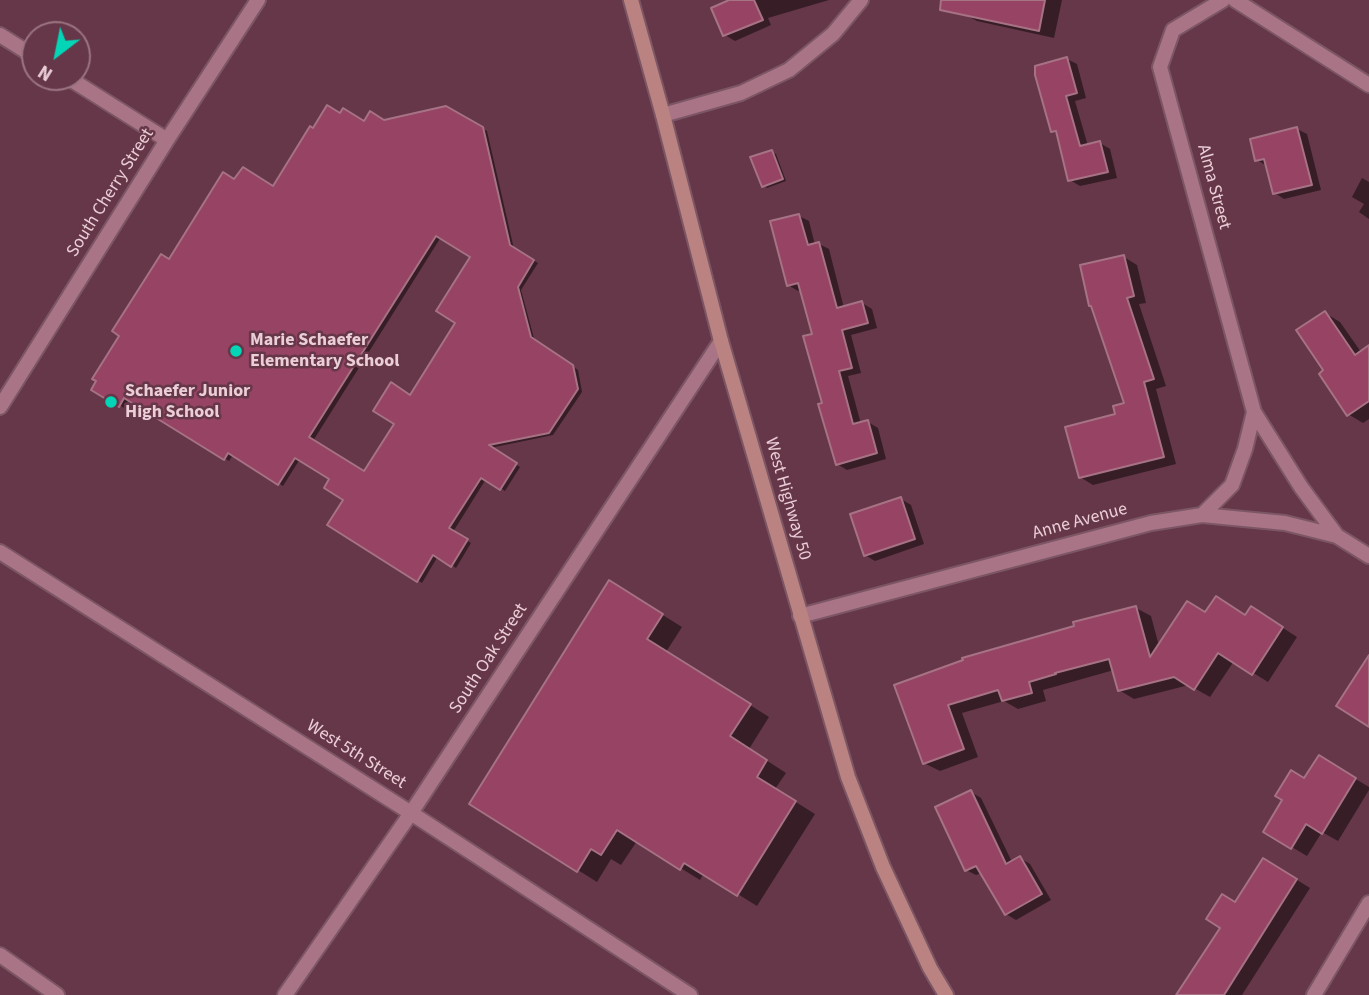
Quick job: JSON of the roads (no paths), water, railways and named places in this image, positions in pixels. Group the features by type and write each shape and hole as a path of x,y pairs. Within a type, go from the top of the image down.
{"main road":[{"name":"West Highway 50","path":"631,0 721,341 848,777 883,867 930,968 946,995"}],"street":[{"name":"South Cherry Street","path":"0,407 258,0"},
{"path":"663,115 741,93 789,70 833,34 861,0"},
{"name":"Alma Street","path":"1223,0 1173,30 1160,67 1254,412 1301,487 1337,536"},
{"path":"1235,0 1369,85"},
{"path":"0,35 21,48"},
{"path":"89,91 167,140"},
{"name":"South Oak Street","path":"285,995 411,813 721,341"},
{"name":"Alma Street","path":"1202,515 1232,485 1254,412"},
{"name":"Anne Avenue","path":"800,616 1151,523 1202,515 1285,523 1337,536 1369,556"},
{"name":"West 5th Street","path":"0,552 411,813 690,995"},
{"path":"1314,995 1369,904"},
{"path":"0,955 57,995"}],"place":[{"name":"Marie Schaefer Elementary School","path":"236,351"},
{"name":"Schaefer Junior High School","path":"111,402"}]}
